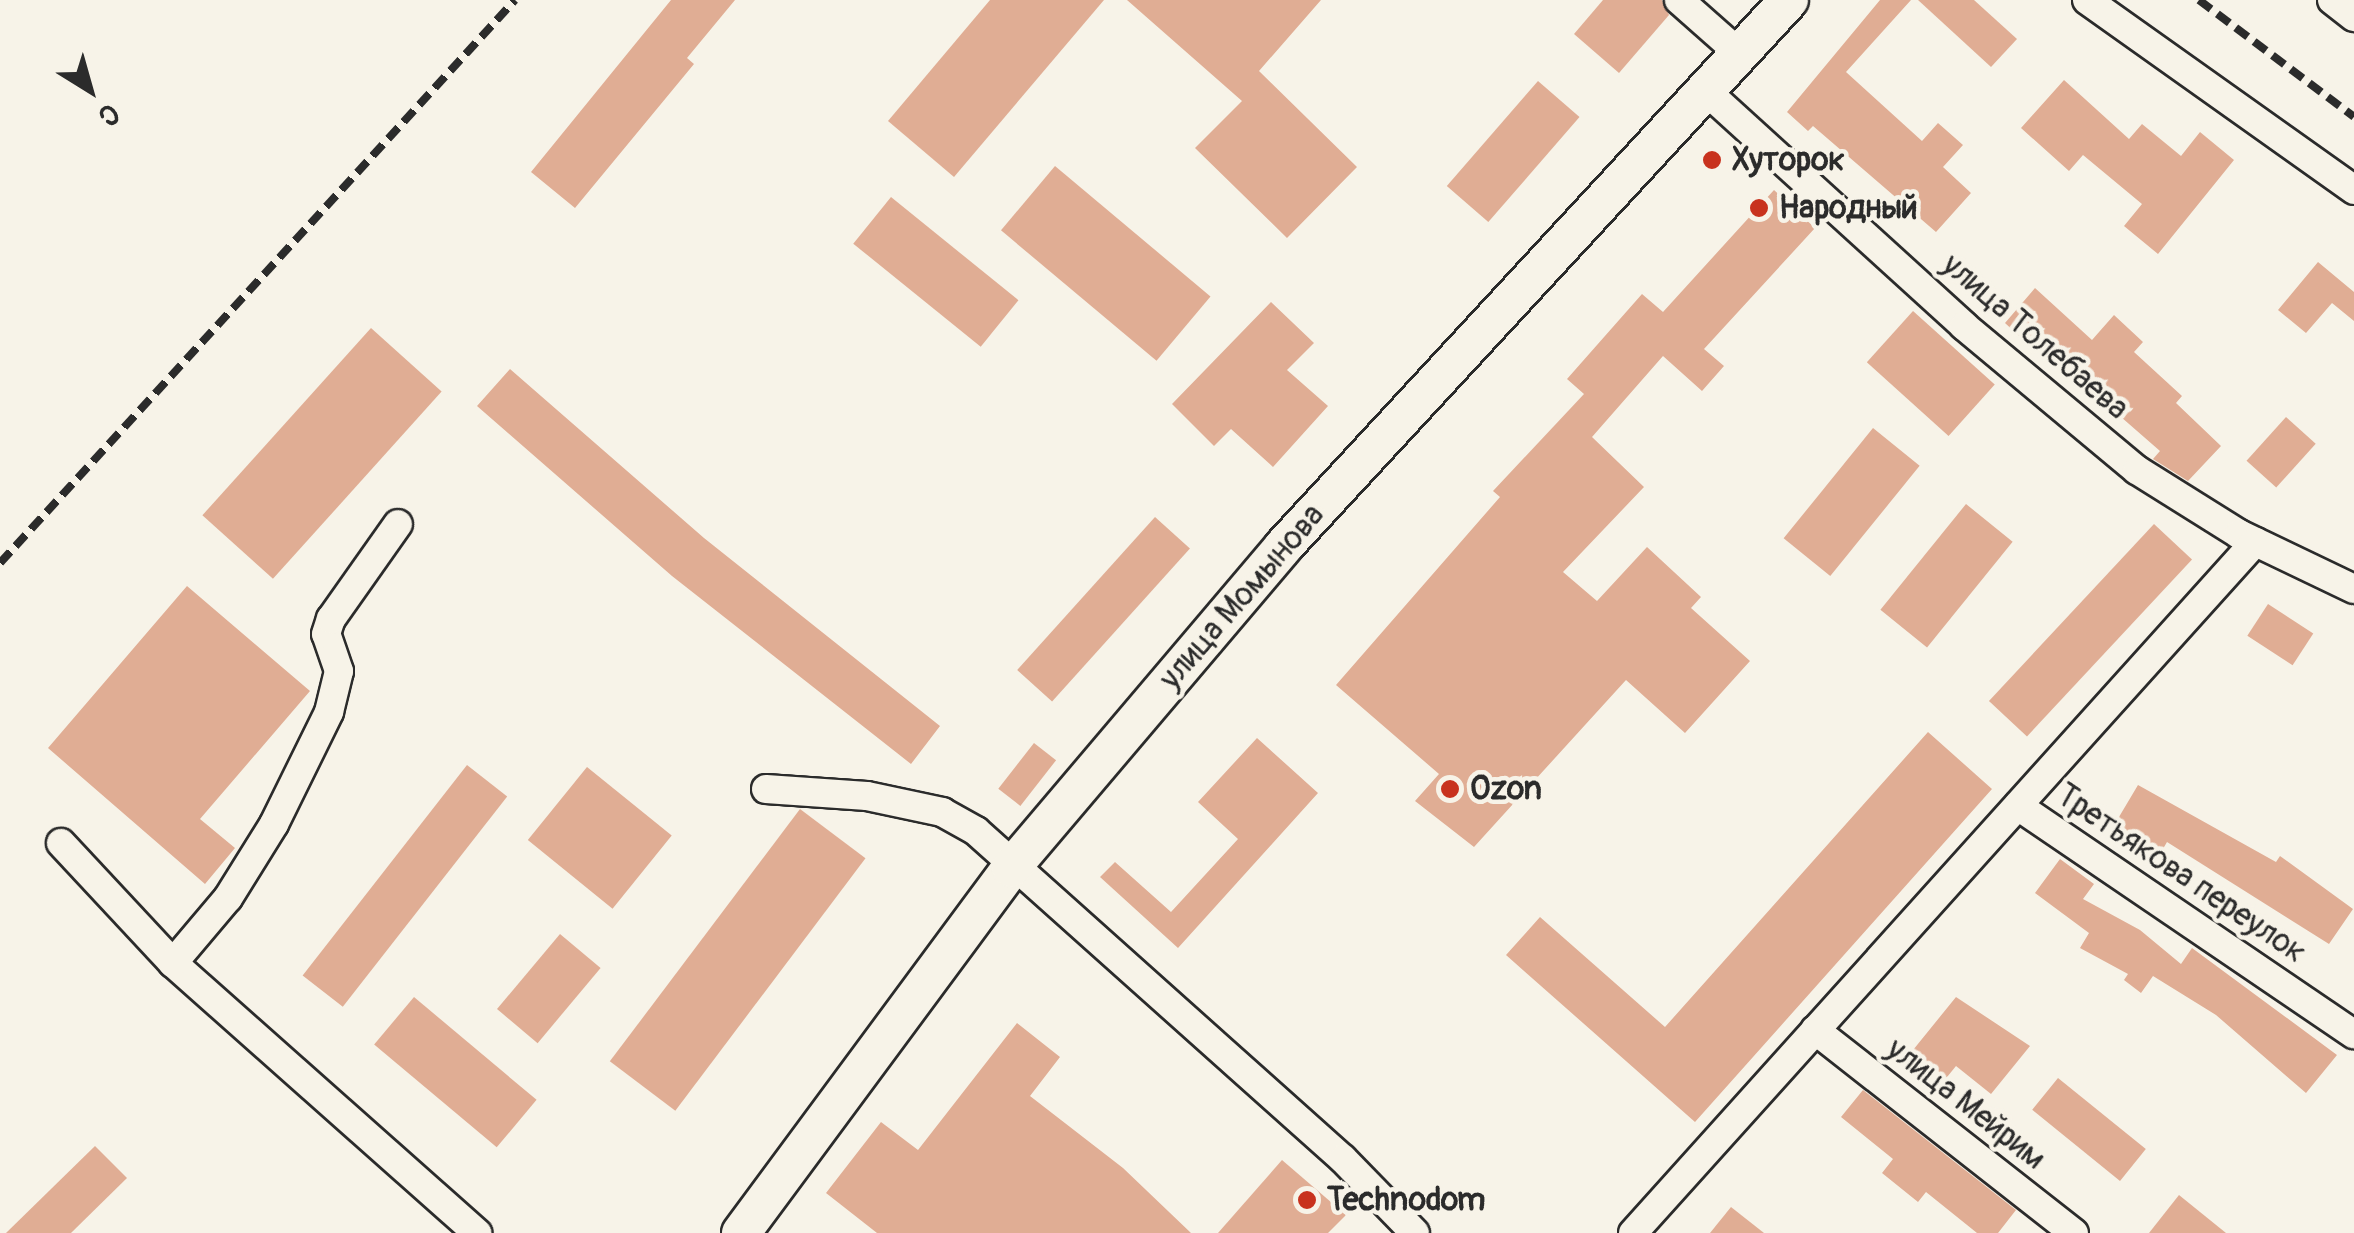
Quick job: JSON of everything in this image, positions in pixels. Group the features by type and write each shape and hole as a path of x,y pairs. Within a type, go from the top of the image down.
{"main road":[{"name":"улица Момынова","path":"741,1233 1011,868 1300,527 1789,0"}],"street":[{"path":"1679,0 1739,53"},
{"path":"2087,0 2354,190"},
{"path":"2332,0 2354,17"},
{"name":"улица Толебаева","path":"1706,90 1964,326 2137,470 2255,542 2354,589"},
{"path":"172,963 228,898 274,824 329,712 339,671 326,634 332,619 398,524"},
{"path":"1632,1233 2255,542"},
{"path":"766,789 814,788 942,812 976,831 1011,868 1344,1160 1415,1233"},
{"name":"Третьякова переулок","path":"2018,806 2354,1034"},
{"path":"61,843 172,963 477,1233"},
{"name":"улица Мейрим","path":"1816,1030 2074,1233"}],"building":[{"path":"671,0 735,0 687,58 694,64 575,208 531,172"},
{"path":"990,0 1104,0 954,177 888,121"},
{"path":"1127,0 1321,0 1259,71 1357,167 1287,238 1195,148 1242,101"},
{"path":"1603,0 1662,0 1669,15 1619,73 1574,34"},
{"path":"1880,0 1911,0 1846,72 1922,141 1938,123 1963,145 1943,167 1971,193 1936,232 1813,126 1808,131 1787,112"},
{"path":"1918,0 1974,0 2017,39 1991,67"},
{"path":"2064,80 2129,139 2142,124 2181,156 2200,132 2234,160 2158,254 2124,226 2142,204 2083,155 2069,171 2021,128"},
{"path":"1538,81 1580,117 1488,222 1447,186"},
{"path":"1055,166 1211,296 1157,361 1001,230"},
{"path":"1774,190 1815,228 1704,349 1724,366 1702,391 1663,356 1592,437 1644,487 1563,572 1597,601 1647,547 1701,597 1691,608 1750,661 1685,733 1626,680 1474,847 1415,801 1439,774 1336,685 1500,497 1493,491 1584,394 1567,379 1642,294 1663,312"},
{"path":"891,197 1018,300 981,347 853,244"},
{"path":"2318,262 2354,292 2354,321 2332,303 2306,333 2278,310"},
{"path":"2035,288 2092,340 2114,315 2143,342 2134,352 2182,396 2176,403 2221,446 2188,481 2153,459 2160,451 2121,417 2128,409 2044,334 2032,348 2005,323"},
{"path":"1271,302 1314,343 1287,370 1328,406 1273,467 1231,429 1214,446 1172,404"},
{"path":"1913,311 1995,385 1949,436 1867,362"},
{"path":"371,328 442,392 273,579 202,515"},
{"path":"510,369 704,538 940,726 911,764 672,576 477,406"},
{"path":"2286,417 2316,444 2276,488 2247,461"},
{"path":"1873,428 1920,466 1830,576 1784,538"},
{"path":"1966,504 2013,542 1927,647 1880,610"},
{"path":"1155,517 1190,548 1052,702 1017,670"},
{"path":"2154,524 2192,559 2027,736 1989,701"},
{"path":"187,586 310,691 200,819 235,848 205,884 48,748"},
{"path":"2268,604 2313,633 2293,665 2247,636"},
{"path":"1928,732 1992,789 1695,1122 1506,955 1540,917 1665,1027"},
{"path":"1257,738 1318,793 1178,948 1100,877 1115,862 1171,912 1238,839 1198,802"},
{"path":"1034,743 1056,760 1020,806 998,789"},
{"path":"467,765 507,796 343,1007 303,975"},
{"path":"587,767 672,836 613,909 528,840"},
{"path":"2138,785 2276,862 2280,856 2353,909 2329,944 2167,842 2160,854 2113,827"},
{"path":"800,809 865,858 675,1111 610,1061"},
{"path":"2060,859 2094,884 2083,899 2140,930 2181,964 2192,948 2337,1055 2306,1093 2216,1015 2153,976 2141,993 2124,980 2128,974 2080,948 2089,933 2035,893"},
{"path":"560,934 601,968 538,1043 497,1009"},
{"path":"414,997 537,1100 497,1147 374,1044"},
{"path":"1956,997 2030,1046 1991,1094 1956,1066 1943,1082 1909,1055"},
{"path":"1017,1023 1060,1057 1030,1096 1123,1168 1191,1233 877,1233 826,1193 881,1122 918,1150"},
{"path":"2058,1078 2146,1149 2120,1181 2032,1110"},
{"path":"1863,1090 2016,1210 1998,1233 1977,1233 1926,1192 1918,1202 1882,1173 1893,1159 1841,1117"},
{"path":"95,1146 127,1178 71,1233 6,1233"},
{"path":"1282,1160 1346,1215 1328,1233 1218,1233"},
{"path":"2179,1195 2226,1233 2149,1233"},
{"path":"1731,1207 1764,1233 1710,1233"}],"railway":[{"path":"0,563 515,0"},
{"path":"2199,0 2354,117"}],"place":[{"name":"Хуторок","path":"1712,160"},
{"name":"Народный","path":"1759,208"},
{"name":"Ozon","path":"1450,789"},
{"name":"Technodom","path":"1307,1200"}]}
